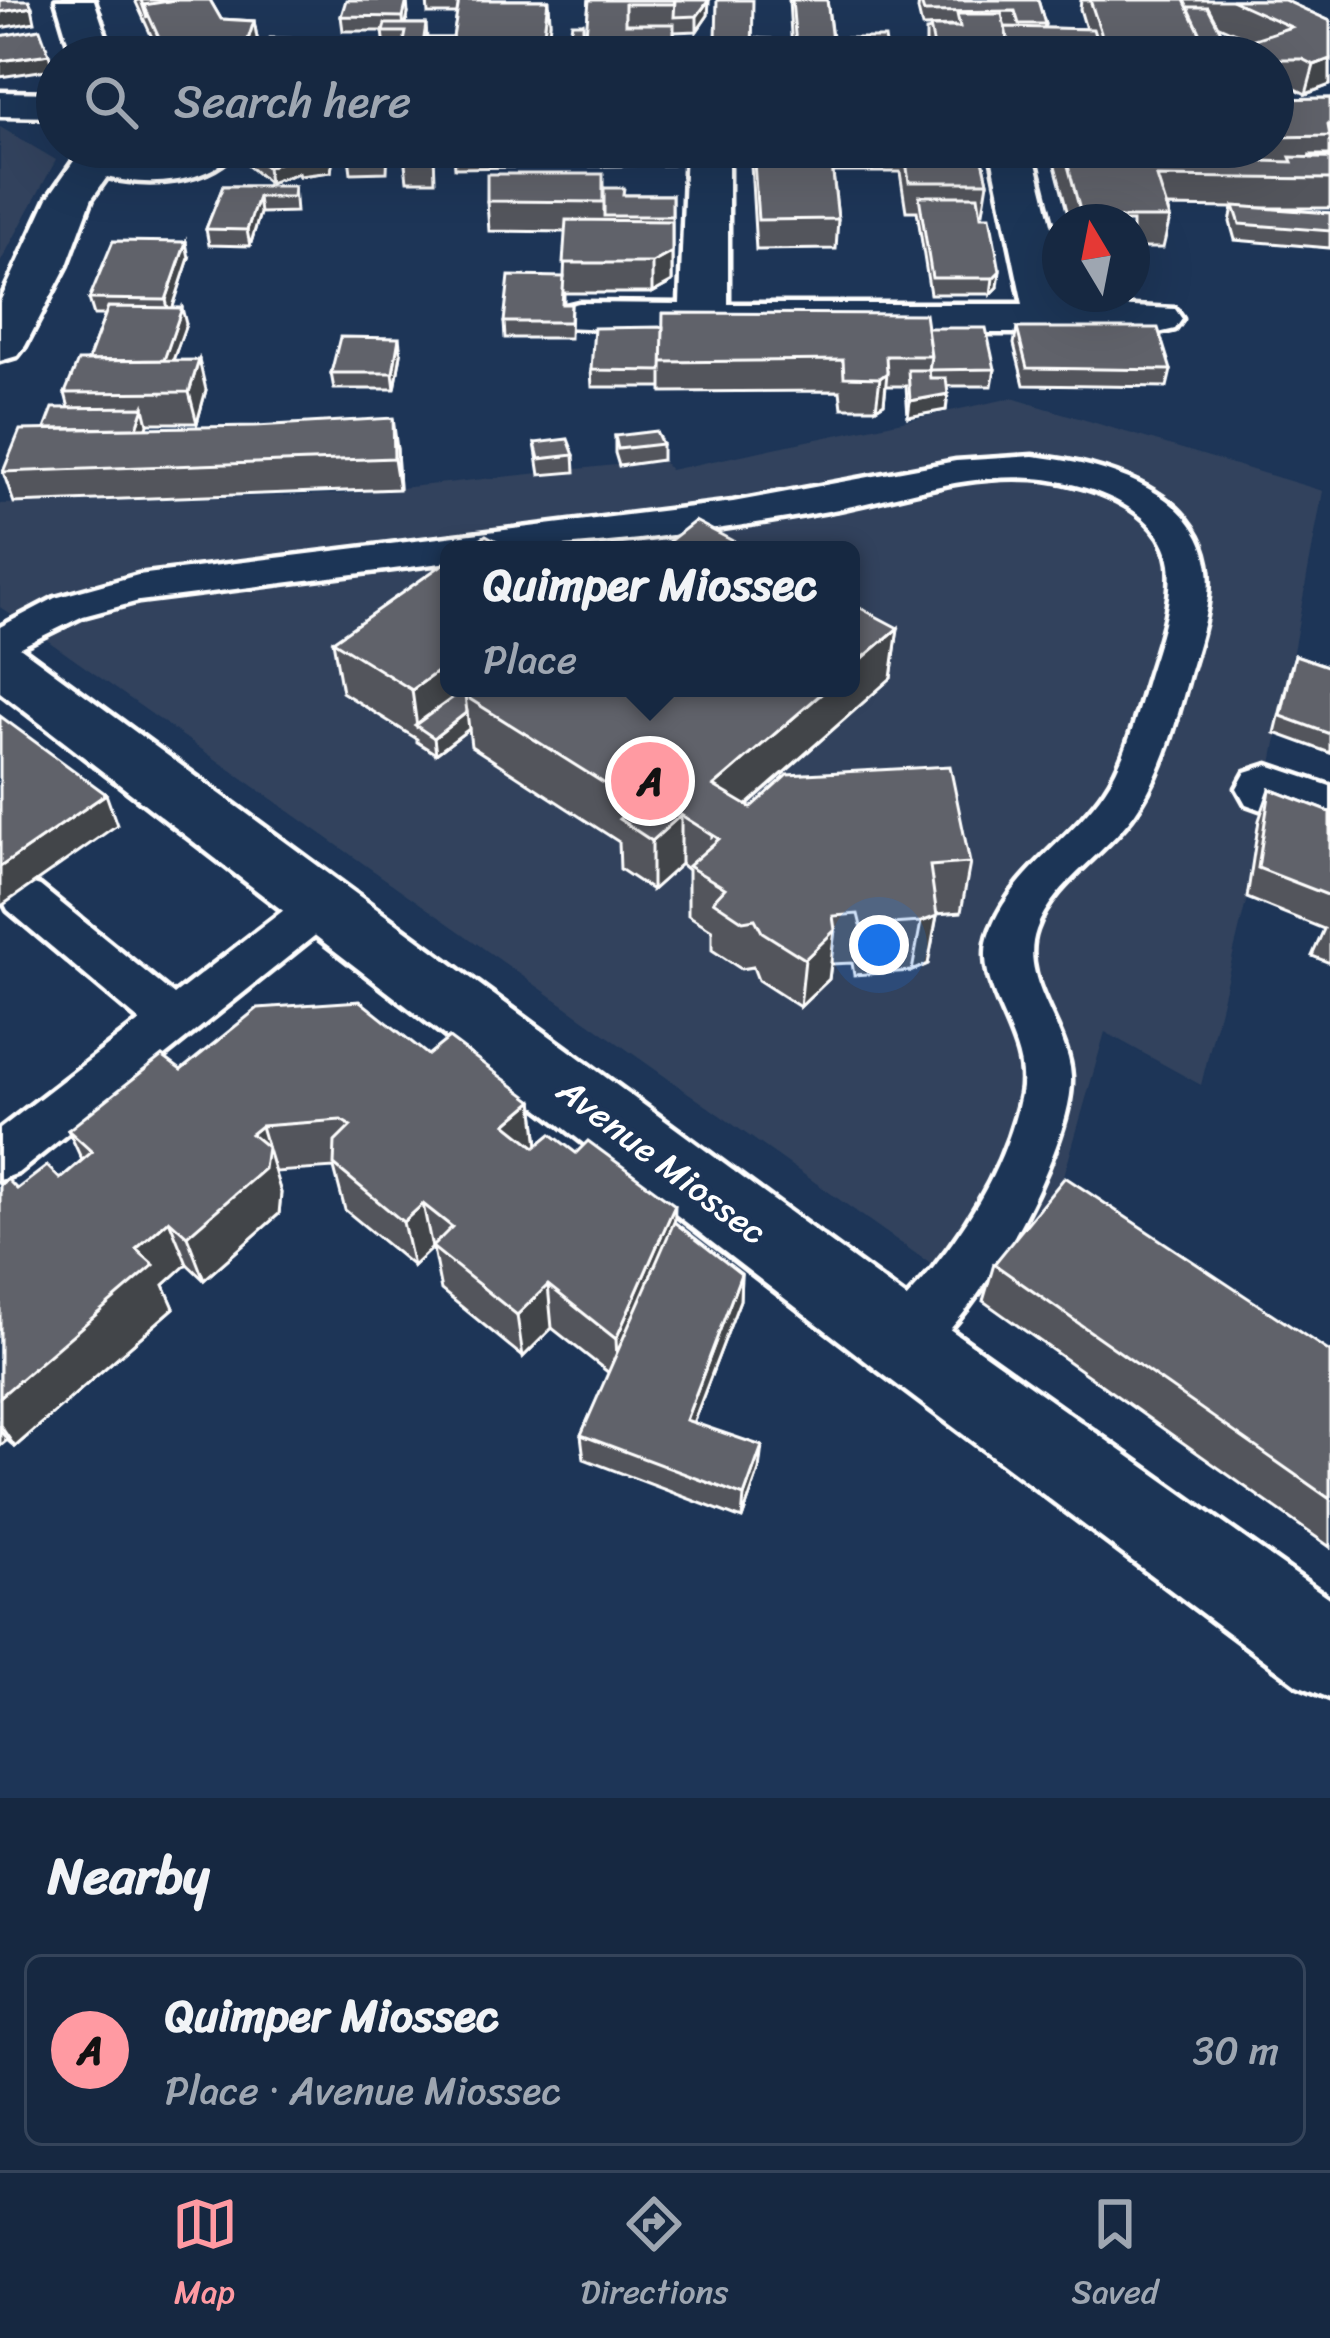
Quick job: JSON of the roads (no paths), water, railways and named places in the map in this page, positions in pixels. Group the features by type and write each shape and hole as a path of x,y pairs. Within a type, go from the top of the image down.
{"street":[{"path":"75,0 89,36"},
{"path":"0,346 44,265 86,168"},
{"path":"134,168 154,168"},
{"path":"704,319 707,168"},
{"path":"1016,168 1050,318"},
{"path":"44,265 91,214 149,169"},
{"path":"579,317 1158,319"},
{"name":"Avenue Miossec","path":"0,662 903,1342 1330,1653"},
{"path":"1268,788 1330,812"}],"lane":[{"path":"519,541 787,506 1018,466 1060,471 1118,488 1167,520 1187,553 1191,571 1184,626 1137,772 1120,804 1019,916 1011,941 1010,981 1039,1041 1047,1072 1045,1098 1017,1185 964,1275 903,1342"},
{"path":"0,644 69,607 139,588 440,551"},
{"path":"24,898 174,1022"},
{"path":"0,1158 322,905"}],"place":[{"name":"Quimper Miossec","path":"650,781"}]}
